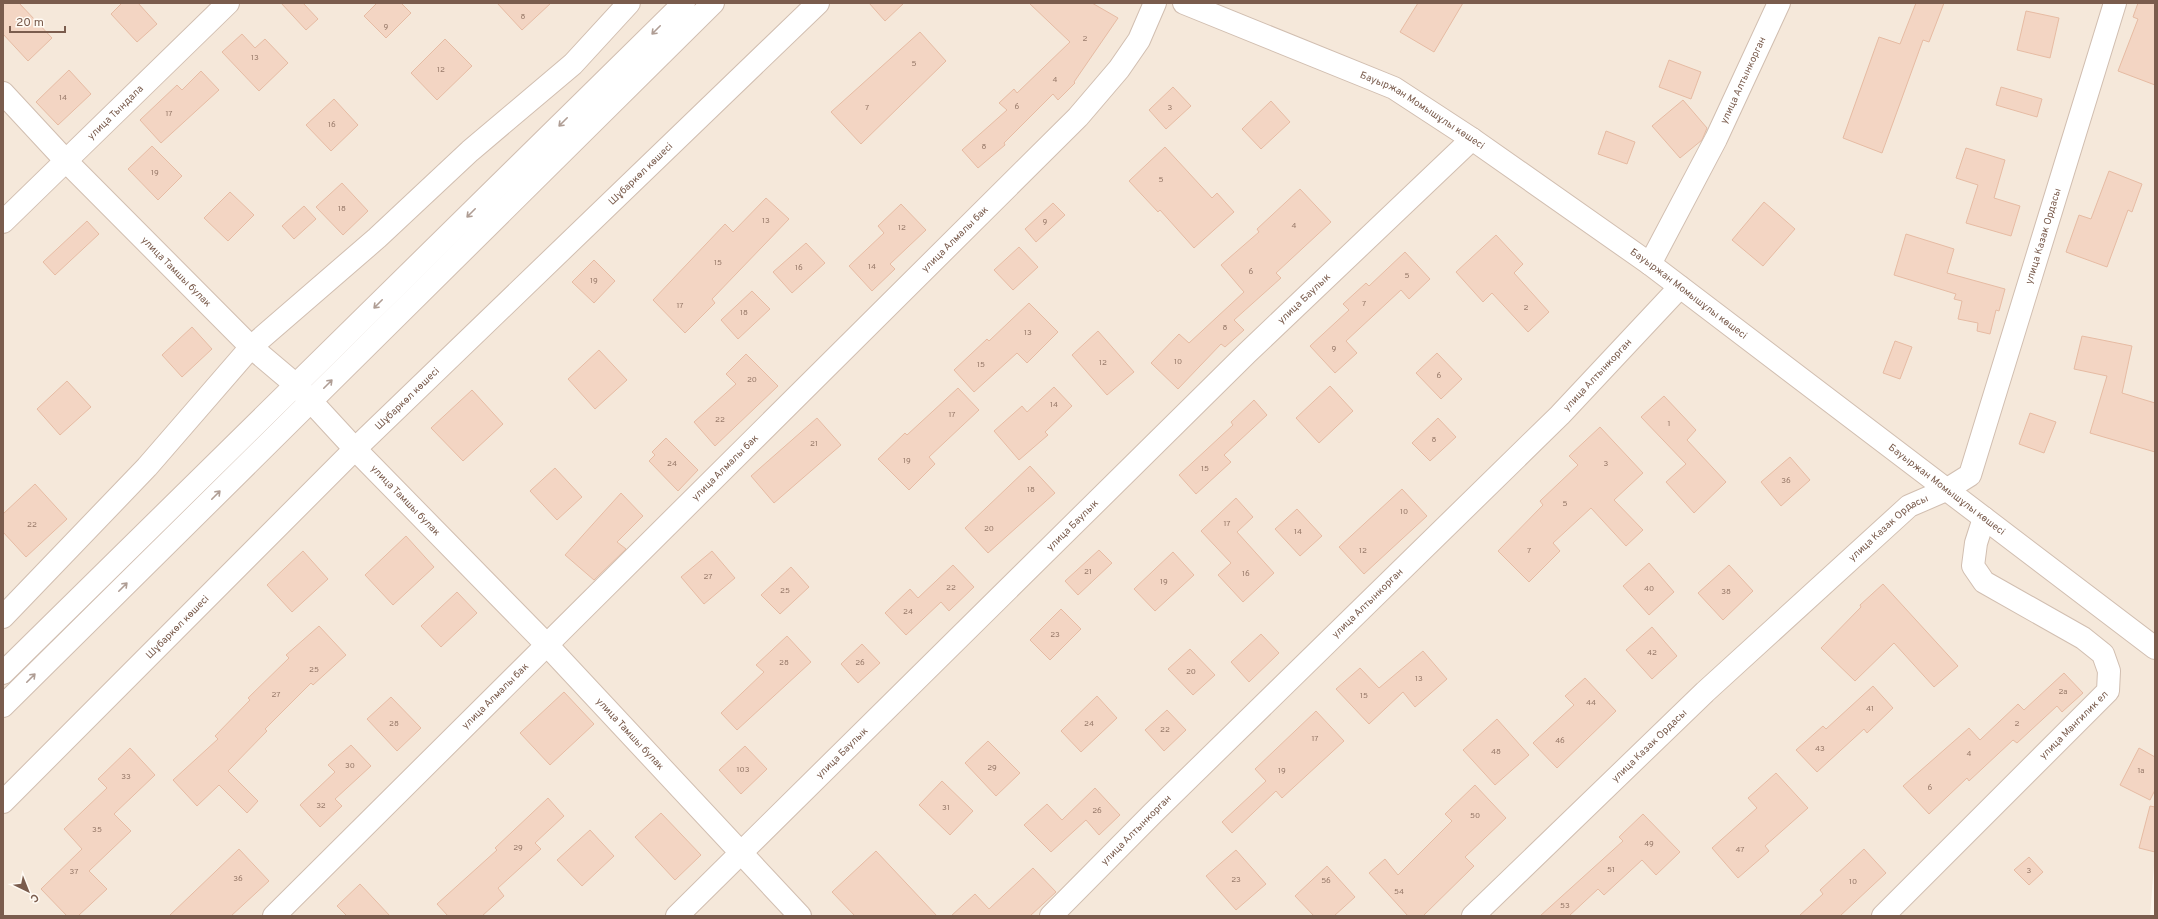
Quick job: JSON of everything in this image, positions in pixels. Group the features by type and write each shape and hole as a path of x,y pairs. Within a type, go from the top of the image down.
{"street":[{"name":"улица Тындала","path":"3,222 67,162 228,3"},
{"path":"3,617 148,467 251,347 377,238 470,151 573,64 629,3"},
{"path":"3,673 684,3"},
{"path":"3,706 713,3"},
{"name":"Шұбаркөл көшесі","path":"3,802 355,449 818,3"},
{"name":"улица Алмалы бак","path":"274,916 1078,117 1119,69 1139,40 1155,3"},
{"name":"Бауыржан Момышұлы көшесі","path":"1184,3 1210,8 1394,88 1472,139 1650,264 2155,648"},
{"name":"улица Алтынкорган","path":"1650,264 1716,139 1779,3"},
{"name":"улица Казак Ордасы","path":"1474,916 1705,692 1909,506 1946,490 1970,475 2115,3"},
{"name":"улица Тамшы булак","path":"3,93 67,162 251,347 296,385 355,449 547,645 741,855 800,916"},
{"name":"улица Баулык","path":"677,916 741,855 1247,354 1472,139"},
{"name":"улица Алтынкорган","path":"1051,916 1153,813 1560,415 1680,287"},
{"name":"улица Мангилик ел","path":"1883,916 2108,691 2109,671 2103,654 2083,638 1984,582 1973,566 1976,543 1984,518"}],"shaded area":[{"path":"3,3 2155,3 2155,853 2150,916 3,916"}],"building":[{"path":"3,3 19,3 52,38 28,61 3,34"},
{"path":"122,3 138,3 157,24 137,42 111,14"},
{"path":"281,3 303,3 318,19 306,30"},
{"path":"377,3 401,3 411,13 386,38 364,16"},
{"path":"497,3 551,3 522,30"},
{"path":"869,3 904,3 885,21"},
{"path":"1029,3 1092,3 1118,18 1074,82 1075,83 1058,100 1053,94 1004,143 1005,145 978,168 962,150 1007,110 999,103 1014,89 1017,93 1070,42"},
{"path":"1418,3 1463,3 1434,52 1400,32"},
{"path":"1916,3 1944,3 1929,42 1923,40 1882,153 1843,138 1879,37 1900,44"},
{"path":"2138,3 2155,3 2155,85 2118,71 2138,19 2133,17"},
{"path":"2026,11 2059,18 2050,58 2017,50"},
{"path":"920,32 946,61 861,144 831,112"},
{"path":"242,34 255,48 265,39 288,63 259,91 222,52"},
{"path":"445,39 472,66 437,100 411,73"},
{"path":"1669,60 1701,72 1691,99 1659,87"},
{"path":"69,70 91,94 58,125 36,102"},
{"path":"201,71 219,90 161,143 140,120 177,85 182,90"},
{"path":"1173,87 1191,106 1166,129 1149,110"},
{"path":"2001,87 2042,99 2037,117 1996,105"},
{"path":"334,99 358,125 331,151 306,125"},
{"path":"1683,100 1707,128 1702,140 1680,158 1652,126"},
{"path":"1271,101 1290,122 1261,149 1242,129"},
{"path":"1606,131 1635,142 1627,164 1598,154"},
{"path":"152,146 182,176 158,200 128,169"},
{"path":"1165,147 1212,198 1217,193 1234,212 1194,248 1160,210 1158,212 1129,181"},
{"path":"1966,148 2005,160 1994,198 2020,206 2011,236 1966,223 1978,185 1956,178"},
{"path":"2109,171 2142,184 2132,212 2128,210 2107,267 2066,252 2079,215 2091,219"},
{"path":"342,183 368,211 343,235 316,207"},
{"path":"1300,189 1331,222 1276,273 1281,278 1234,320 1244,330 1225,347 1221,344 1178,389 1151,363 1179,334 1189,343 1244,292 1221,265 1259,232 1257,229"},
{"path":"230,192 254,215 228,241 204,218"},
{"path":"766,198 789,219 712,299 715,303 685,333 653,300 725,224 733,232"},
{"path":"1764,202 1795,229 1763,266 1732,240"},
{"path":"1053,203 1065,215 1036,242 1025,229"},
{"path":"901,204 926,230 890,264 895,269 872,291 849,266 884,233 878,226"},
{"path":"304,206 316,219 294,239 282,226"},
{"path":"87,221 99,234 55,275 43,262"},
{"path":"1906,234 1954,249 1947,273 2005,289 1999,311 1996,310 1990,334 1977,331 1978,323 1958,319 1962,301 1954,299 1956,294 1894,275"},
{"path":"1496,235 1523,264 1514,273 1549,312 1528,332 1492,293 1483,302 1456,272"},
{"path":"806,243 825,263 792,293 773,272"},
{"path":"1019,247 1038,267 1013,290 994,270"},
{"path":"1405,252 1430,279 1409,299 1401,290 1346,341 1357,353 1335,373 1310,346 1349,310 1343,304 1366,283 1369,286"},
{"path":"594,260 615,281 594,303 572,282"},
{"path":"752,291 770,309 738,339 721,320"},
{"path":"1029,303 1058,332 1027,363 1017,353 974,392 954,370 987,339 989,341"},
{"path":"192,327 212,349 182,377 162,355"},
{"path":"1098,331 1134,372 1107,395 1072,355"},
{"path":"2082,336 2132,346 2122,393 2155,403 2155,452 2090,433 2107,376 2074,369"},
{"path":"1895,341 1912,347 1900,379 1883,373"},
{"path":"599,350 627,380 595,409 568,379"},
{"path":"1437,353 1462,379 1441,399 1416,373"},
{"path":"746,354 778,386 715,446 694,422 736,384 726,374"},
{"path":"67,381 91,407 60,435 37,409"},
{"path":"1330,386 1353,411 1319,443 1296,418"},
{"path":"1054,387 1072,406 1045,432 1048,435 1019,460 994,431 1022,406 1027,412"},
{"path":"958,388 979,410 929,457 935,464 909,490 878,459 905,433 907,435"},
{"path":"472,390 503,424 463,461 431,428"},
{"path":"1664,396 1696,430 1687,440 1726,482 1694,513 1666,482 1686,464 1641,417"},
{"path":"1254,400 1267,415 1224,455 1231,462 1196,494 1179,475 1233,425 1231,422"},
{"path":"2030,413 2056,422 2044,453 2019,444"},
{"path":"817,418 841,445 774,503 751,476"},
{"path":"1438,418 1456,437 1430,461 1412,443"},
{"path":"1600,427 1643,473 1614,500 1643,530 1626,546 1591,508 1553,543 1560,551 1529,582 1498,551 1543,505 1540,501 1578,465 1569,456"},
{"path":"666,438 698,470 678,491 649,461 655,455 652,452"},
{"path":"1790,457 1810,480 1781,506 1761,482"},
{"path":"1030,466 1055,493 988,553 965,528"},
{"path":"555,468 582,497 557,520 530,491"},
{"path":"35,484 67,519 26,557 3,532 3,514"},
{"path":"1402,489 1427,516 1364,574 1339,547"},
{"path":"621,493 643,516 617,542 626,549 594,580 565,555"},
{"path":"1236,498 1253,517 1237,532 1274,573 1243,602 1218,575 1231,563 1201,531"},
{"path":"1297,509 1322,536 1300,556 1275,529"},
{"path":"406,536 434,567 393,605 365,575"},
{"path":"1099,550 1112,563 1078,595 1065,581"},
{"path":"303,551 328,579 292,612 267,585"},
{"path":"712,551 735,578 704,604 681,577"},
{"path":"1173,552 1194,575 1155,611 1134,589"},
{"path":"1649,563 1674,592 1649,615 1623,586"},
{"path":"953,565 974,587 949,611 941,602 906,635 885,613 910,589 918,598"},
{"path":"1729,565 1753,591 1723,620 1698,593"},
{"path":"791,567 809,587 780,614 761,595"},
{"path":"1883,584 1958,666 1934,687 1894,643 1855,681 1821,648 1861,607 1860,605"},
{"path":"457,592 477,613 441,647 421,626"},
{"path":"1061,609 1081,629 1050,660 1030,640"},
{"path":"319,626 346,655 313,685 311,683 265,729 267,731 228,771 258,801 247,813 219,785 197,806 173,780 218,739 215,736 250,700 248,698 289,658 286,655"},
{"path":"1652,627 1677,656 1652,679 1626,650"},
{"path":"1261,634 1279,653 1249,682 1231,662"},
{"path":"787,636 811,662 737,730 721,713 764,672 756,665"},
{"path":"862,644 880,663 858,683 841,664"},
{"path":"1190,649 1215,675 1193,695 1168,669"},
{"path":"1423,651 1447,679 1415,707 1403,692 1369,724 1336,689 1360,668 1379,688"},
{"path":"2064,673 2083,693 2062,712 2057,706 2017,743 2013,740 1969,781 1967,778 1929,814 1903,786 1969,728 1980,740 2018,704 2024,710"},
{"path":"1585,678 1616,711 1557,768 1533,743 1574,705 1565,696"},
{"path":"1873,686 1893,708 1867,733 1864,729 1817,772 1796,750 1823,726 1826,729"},
{"path":"564,692 594,724 550,765 520,733"},
{"path":"1097,696 1117,718 1081,752 1061,731"},
{"path":"391,697 421,728 397,751 367,719"},
{"path":"1167,710 1186,730 1164,751 1145,730"},
{"path":"1316,711 1344,741 1282,798 1276,791 1232,833 1222,822 1266,781 1255,769"},
{"path":"1497,719 1529,755 1495,785 1463,750"},
{"path":"988,741 1020,773 996,796 965,763"},
{"path":"351,745 371,766 335,799 342,806 320,827 300,805 335,772 328,765"},
{"path":"745,746 767,769 741,794 719,770"},
{"path":"130,748 155,775 114,814 131,831 89,871 107,889 78,916 67,916 41,889 82,849 64,829 107,788 98,779"},
{"path":"2139,748 2155,757 2155,790 2150,800 2120,785"},
{"path":"1776,773 1808,808 1765,846 1769,851 1738,878 1712,848 1757,808 1748,798"},
{"path":"942,781 973,811 950,835 919,805"},
{"path":"1475,785 1506,818 1465,857 1474,866 1423,916 1408,916 1369,873 1385,859 1398,875 1452,821 1445,814"},
{"path":"1095,788 1120,815 1099,835 1086,820 1051,852 1024,825 1047,804 1062,820"},
{"path":"548,798 564,816 535,843 541,849 498,888 504,896 482,916 448,916 437,904 497,850 495,848"},
{"path":"2150,806 2155,807 2155,852 2139,848"},
{"path":"661,813 701,855 675,880 635,837"},
{"path":"1643,814 1680,852 1656,875 1642,860 1604,895 1598,889 1569,916 1540,916 1623,841 1619,837"},
{"path":"590,830 614,856 582,886 557,860"},
{"path":"239,849 269,881 231,916 169,916"},
{"path":"1864,849 1886,873 1840,916 1799,916 1823,894 1820,890"},
{"path":"1236,850 1266,884 1236,910 1206,876"},
{"path":"876,851 937,916 855,916 832,892"},
{"path":"2029,857 2043,872 2029,885 2014,870"},
{"path":"1327,866 1355,897 1334,916 1314,916 1295,896"},
{"path":"1033,868 1056,892 1030,916 951,916 975,894 989,909"},
{"path":"360,884 390,916 347,916 337,906"}]}
